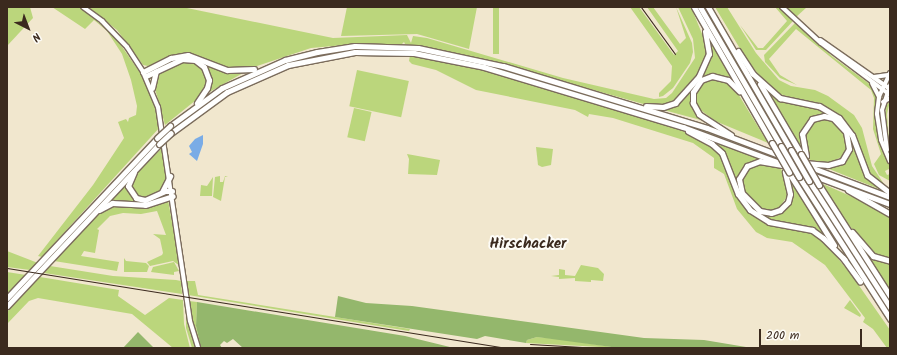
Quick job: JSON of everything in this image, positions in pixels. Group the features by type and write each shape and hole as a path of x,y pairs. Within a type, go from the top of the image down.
{"highway":[{"path":"694,7 772,142 787,172 845,260 872,294"},
{"path":"700,7 799,177 872,294 890,320"},
{"path":"708,7 809,181 890,308"},
{"path":"641,108 663,107 675,102 702,71 709,54 702,22"},
{"path":"725,36 770,100 819,185 890,296"},
{"path":"7,298 157,138 194,107 228,85 259,69 296,57 331,49 368,45 418,48 486,61 733,137 890,198"},
{"path":"7,306 159,144 216,98 269,72 312,58 371,51 414,53 477,65 683,127 890,204"},
{"path":"145,74 183,55 194,56 232,71 259,69"},
{"path":"145,74 156,71 182,59 195,60 207,71 208,84 194,107"},
{"path":"152,88 156,71"},
{"path":"752,73 780,98 819,106 839,118 854,140 867,175 890,193"},
{"path":"733,137 699,114 693,103 693,92 701,80 716,76 728,80 745,97"},
{"path":"800,162 828,166 842,161 849,149 846,132 833,118 824,116 812,119 802,134 803,155"},
{"path":"683,127 720,150 727,161 738,194 750,210 769,222 806,228 817,233 845,260"},
{"path":"787,172 790,194 788,202 780,210 771,213 760,211 742,193 740,175 751,164 764,161 791,166"},
{"path":"134,169 128,186 133,197 142,200 162,192 172,194"},
{"path":"162,192 170,176"},
{"path":"844,187 855,196 890,214"},
{"path":"94,214 112,203 145,205 172,194"},
{"path":"844,225 873,256 890,261"}],"main road":[{"path":"83,7 118,36 145,74 152,88 163,126 190,321 198,348"},
{"path":"782,7 808,32 889,90 883,102 882,128 888,156"},
{"path":"872,79 889,74"},
{"path":"889,74 882,86 877,114 879,132 890,161"},
{"path":"872,79 879,97"},
{"path":"883,102 890,98"}],"green space":[{"path":"7,7 30,7 33,18 7,46"},
{"path":"52,7 78,7 90,15 116,38 143,77 158,111 160,127 42,257 38,256 93,185 124,138 118,122 126,119 128,122 129,118 136,115 137,106 131,80 122,54 107,31 94,20 85,29"},
{"path":"88,7 182,7 333,38 407,35 411,43 413,36 427,38 563,78 654,99 666,98 672,93 695,58 693,39 678,7 691,7 705,41 706,55 701,70 674,100 663,105 647,105 483,59 405,44 404,42 402,44 356,44 311,48 251,68 232,69 187,52 148,66 143,65 117,30"},
{"path":"347,7 477,7 469,49 417,34 341,36"},
{"path":"493,7 499,7 499,54 493,54"},
{"path":"630,7 639,7 674,55 678,51 647,7 653,7 680,44 686,38 676,7 692,43 693,52 690,63 673,88 663,96 659,97 659,93 671,81 672,66"},
{"path":"703,7 705,7 788,149 785,148"},
{"path":"715,7 727,7 756,53 779,80 791,86 815,90 828,96 854,115 862,128 872,166 886,187 868,172 857,139 844,120 820,103 792,98 774,92 748,62"},
{"path":"775,7 779,7 793,21 766,50 756,50 740,25 758,48 763,48 787,21"},
{"path":"784,7 807,7 795,18"},
{"path":"795,23 833,57 871,85 876,93 876,125 889,163 889,169 885,171 887,175 890,174 890,181 879,175 874,164 881,154 873,129 874,98 871,90 796,29 769,59 780,75 797,85 780,78 765,62 764,55"},
{"path":"709,39 733,82 719,75 703,78 691,101 708,122 660,109 670,106 702,74 709,58"},
{"path":"389,48 436,53 489,65 700,128 775,156 670,120 506,71 439,54 394,49 340,51 276,67 219,94 171,130 188,114 223,90 272,67 324,53 354,49"},
{"path":"410,55 480,68 611,107 683,131 709,145 722,157 734,193 749,212 770,225 813,233 828,246 853,277 890,330 890,348 887,348 873,329 863,322 865,318 825,265 792,242 767,238 756,232 737,209 724,174 714,168 714,158 693,143 613,118 589,114 588,117 575,110 476,90 436,70 412,64 409,61"},
{"path":"188,56 195,58 227,72 243,73 206,94 210,84 209,75 205,67 196,59 179,59 148,71 174,59"},
{"path":"191,60 200,65 207,77 207,84 201,96 165,125 154,85 155,75 178,61"},
{"path":"357,70 409,81 401,117 349,106"},
{"path":"714,78 724,80 737,92 768,143 715,121 698,108 695,97 696,91 704,81"},
{"path":"767,91 776,97 815,106 844,125 848,134 830,116 807,122 800,135 801,149"},
{"path":"890,101 887,114 890,155 885,124 886,106"},
{"path":"354,108 372,112 365,141 347,137"},
{"path":"821,119 834,122 845,135 847,146 843,156 830,163 810,160 806,151 804,133 811,123"},
{"path":"849,135 854,144 863,171 879,189 824,167 838,165 851,147"},
{"path":"708,139 764,160 747,164 738,179 740,193 752,208 767,215 783,210 791,198 790,180 826,238 811,228 775,223 753,211 739,194 725,156"},
{"path":"164,146 166,182 161,191 145,198 134,195 130,183 133,177"},
{"path":"536,147 553,149 551,165 542,167 538,165"},
{"path":"407,154 440,160 437,175 408,174 409,159"},
{"path":"757,164 781,168 788,195 779,208 772,211 761,210 745,194 742,179 749,168"},
{"path":"817,171 890,200 889,204 816,175"},
{"path":"220,176 220,182 223,182 225,176 228,177 225,177 221,201 213,197 215,177"},
{"path":"213,177 212,196 200,196 201,185 207,186"},
{"path":"128,181 128,192 134,199 161,195 162,197 142,204 119,201 108,203"},
{"path":"815,183 890,299 890,301 867,268"},
{"path":"823,184 855,198 890,217 890,258 874,254 866,246 840,214"},
{"path":"168,200 180,266 173,261 150,266 147,262 162,255 163,253 160,239 153,234 166,235 157,211 141,214 123,213 110,216 97,229 99,230 95,253 84,251 81,256 119,262 117,271 54,261 94,217 110,205 138,206"},
{"path":"860,245 874,259 890,262 890,292"},
{"path":"7,251 38,263 7,295 7,272 26,275 30,270 7,267"},
{"path":"124,258 126,261 146,263 149,266 147,272 124,272"},
{"path":"174,262 179,271 174,272 174,275 151,272 153,267"},
{"path":"581,265 598,268 604,274 603,281 575,281 575,278 559,279 559,277 551,276 559,275 559,269 565,270 565,275 575,276"},
{"path":"50,266 113,276 181,281 182,294 44,273"},
{"path":"40,277 119,290 118,296 145,315 169,298 183,300 184,324 190,348 173,348 132,314 38,298 29,301 7,324 7,312"},
{"path":"186,281 195,281 198,295 410,329 409,331 188,295"},
{"path":"338,296 366,303 412,306 644,338 704,340 752,348 619,348 537,337 527,340 526,343 485,336 477,339 335,317"},
{"path":"850,300 861,315 860,317 844,308"},
{"path":"189,301 197,302 196,326 201,348 193,325"},
{"path":"197,302 405,336 454,348 243,348 233,339 227,343 224,341 220,345 222,348 201,348 196,326"},
{"path":"186,306 195,348 192,348 186,328"},
{"path":"138,332 154,348 123,348"},
{"path":"537,337 619,348 526,343 527,340"}],"water":[{"path":"203,135 203,144 197,161 189,154 192,152 189,146 195,139"}],"railway":[{"path":"641,7 675,54"},
{"path":"7,268 507,348"},
{"path":"530,344 599,348"}],"district":[{"name":"Hirschacker","path":"528,245"}]}
